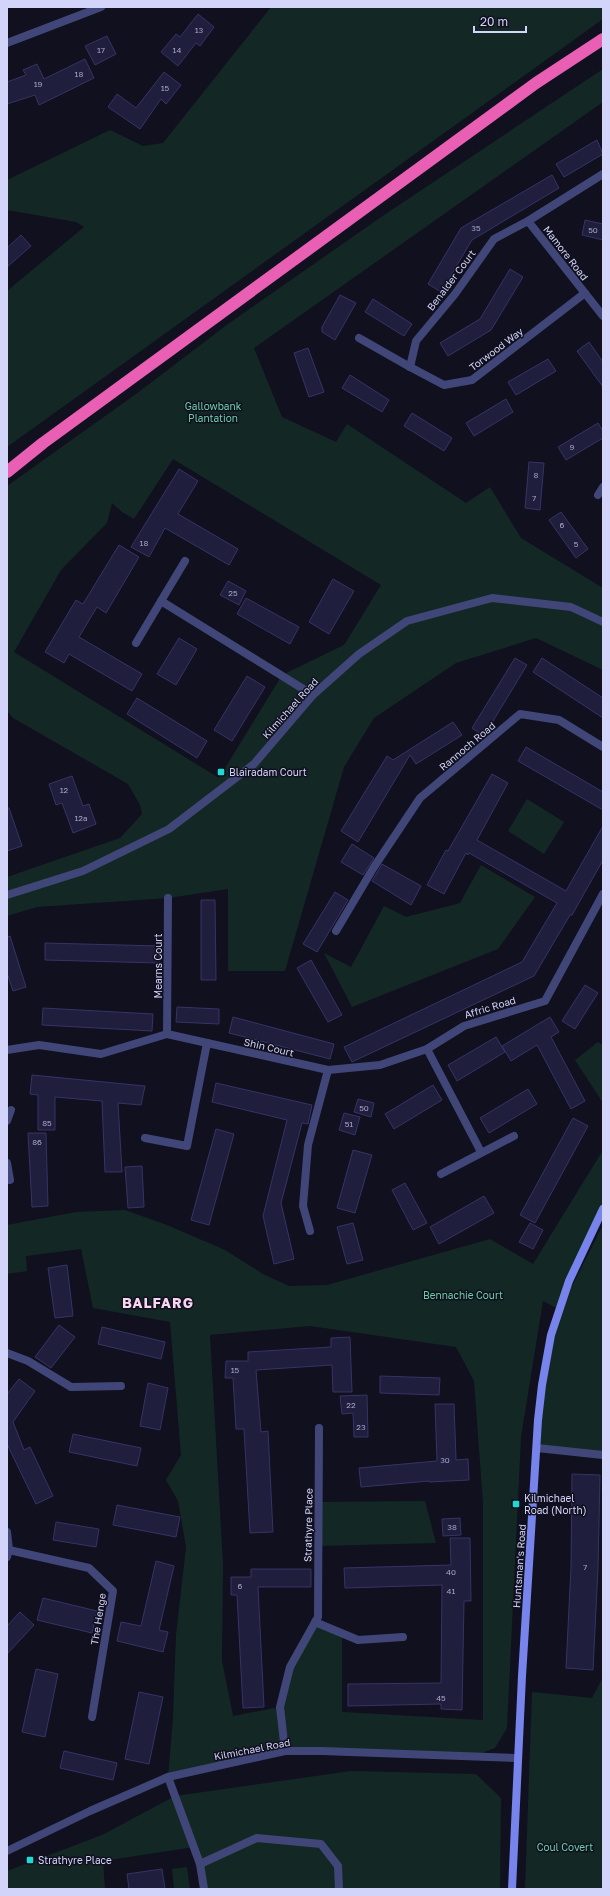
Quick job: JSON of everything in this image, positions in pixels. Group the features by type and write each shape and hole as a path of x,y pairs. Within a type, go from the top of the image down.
{"highway":[{"path":"7,472 43,443 536,83 603,39"}],"street":[{"path":"7,43 101,7"},
{"name":"Benalder Court","path":"410,367 416,341 456,294 494,239 528,221 603,174"},
{"name":"Mamore Road","path":"528,221 603,316"},
{"name":"Torwood Way","path":"359,338 444,385 472,380 585,293"},
{"path":"598,495 603,487"},
{"path":"136,643 185,561"},
{"name":"Kilmichael Road","path":"7,895 83,871 169,829 254,764 314,695 359,654 407,621 492,598 571,607 603,622"},
{"path":"162,601 314,695"},
{"name":"Rannoch Road","path":"336,931 374,868 420,798 520,714 559,720 603,747"},
{"name":"Affric Road","path":"328,1070 380,1065 427,1049 464,1026 545,1001 603,894"},
{"name":"Mearns Court","path":"167,1034 168,898"},
{"path":"7,1050 39,1045 101,1054 167,1034"},
{"name":"Shin Court","path":"167,1034 328,1070"},
{"path":"145,1138 187,1146 207,1043"},
{"path":"427,1049 481,1152"},
{"path":"310,1231 303,1206 308,1144 328,1070"},
{"path":"7,1121 11,1110"},
{"path":"441,1174 514,1136"},
{"path":"7,1163 10,1180"},
{"name":"Huntsman's Road","path":"512,1889 518,1758 538,1420 542,1385 551,1335 569,1281 603,1208"},
{"path":"7,1353 28,1361 71,1387 121,1386"},
{"name":"Strathyre Place","path":"285,1752 280,1707 290,1667 318,1617 319,1428"},
{"path":"537,1448 603,1455"},
{"name":"The Henge","path":"7,1532 8,1554 89,1568 113,1591 92,1717"},
{"path":"315,1622 358,1640 403,1637"},
{"name":"Kilmichael Road","path":"7,1851 90,1811 168,1777 285,1752 322,1751 518,1758"},
{"path":"168,1777 200,1864 204,1889"},
{"path":"200,1864 257,1838 321,1844 338,1866 339,1889"}],"green space":[{"path":"271,7 603,7 603,19 7,447 7,291 84,227 76,222 7,210 7,180 110,130 143,146 163,143"},
{"name":"Gallowbank Plantation","path":"603,69 603,102 254,348 282,417 336,442 347,424 466,503 490,487 521,538 603,588 603,670 536,638 456,663 374,718 344,767 285,971 228,971 228,889 168,898 37,907 7,916 7,877 120,838 142,814 140,805 128,784 13,718 7,711 7,486 136,394 228,324 384,215","holes":["173,459 381,585 344,645 282,675 219,778 14,652 61,570 107,523 112,503 122,512 134,519"]},
{"path":"527,799 564,822 544,854 508,831"},
{"path":"481,865 535,897 498,949 352,1007 324,953 351,967 384,906 406,917 460,903"},
{"path":"598,1042 603,1045 603,1103 575,1060"},
{"name":"Bennachie Court","path":"603,1150 603,1210 562,1306 603,1225 603,1455 537,1448 538,1420 560,1310 543,1301 521,1437 507,1728 495,1748 473,1756 285,1751 168,1777 173,1718 176,1635 186,1547 178,1501 166,1480 181,1455 170,1322 93,1308 81,1249 26,1256 27,1271 7,1274 7,1225 76,1212 125,1210 167,1225 225,1250 263,1274 289,1286 327,1285 490,1239 533,1264","holes":["310,1326 456,1347 474,1381 483,1503 483,1720 342,1712 342,1633 315,1622 290,1667 280,1707 233,1716 222,1661 223,1564 210,1335"]},
{"path":"425,1501 436,1543 318,1546 318,1502"},
{"name":"Coul Covert","path":"603,1677 603,1889 525,1889 532,1692 592,1698"},
{"path":"351,1771 476,1774 501,1798 500,1889 204,1889 194,1847 103,1861 105,1889 7,1889 7,1871 102,1835 175,1796"},
{"path":"187,1867 190,1889 174,1889 172,1869"}],"building":[{"path":"198,14 214,27 200,46 196,43 178,66 161,52 176,34 180,37"},
{"path":"107,36 116,54 95,65 85,46"},
{"path":"85,59 94,78 39,105 35,95 7,104 7,82 26,75 23,70 37,64 44,79"},
{"path":"164,72 181,85 166,104 161,99 140,129 108,107 117,94 136,108"},
{"path":"597,140 603,154 564,177 556,164"},
{"path":"552,175 559,188 472,240 441,292 428,284 461,228"},
{"path":"585,220 603,224 603,240 582,235"},
{"path":"21,235 31,246 7,267 7,248"},
{"path":"510,269 523,277 491,330 448,356 440,343 480,319"},
{"path":"340,295 356,303 335,340 322,332 322,327"},
{"path":"373,299 412,324 404,336 365,312"},
{"path":"589,342 603,362 603,387 577,351"},
{"path":"308,348 324,392 309,397 294,353"},
{"path":"548,359 556,371 516,395 508,382"},
{"path":"350,375 389,400 382,412 342,388"},
{"path":"506,399 513,412 474,436 466,423"},
{"path":"412,413 452,438 444,451 404,426"},
{"path":"598,423 603,431 603,438 566,460 558,447"},
{"path":"529,462 544,463 540,510 525,508"},
{"path":"179,469 198,481 178,514 238,549 229,565 165,528 149,557 131,547"},
{"path":"561,512 588,549 576,558 549,520"},
{"path":"119,545 139,557 106,613 97,607 79,637 142,674 132,691 69,654 64,663 45,652 76,600 83,604"},
{"path":"333,579 354,591 329,634 309,622"},
{"path":"228,581 246,591 239,605 220,595"},
{"path":"246,598 299,627 290,644 237,614"},
{"path":"179,638 197,649 176,685 157,674"},
{"path":"515,658 527,665 484,736 472,728"},
{"path":"542,658 603,698 603,718 533,672"},
{"path":"247,676 265,687 232,741 214,730"},
{"path":"137,698 207,741 197,758 127,714"},
{"path":"453,722 462,735 416,764 410,755 358,842 341,831 387,756 393,760"},
{"path":"526,747 603,792 603,810 518,761"},
{"path":"492,774 508,783 477,840 566,891 603,826 603,860 572,915 570,915 534,976 352,1062 344,1047 522,962 557,903 469,853 468,855 466,853 444,894 427,885 446,850 448,851"},
{"path":"72,776 83,806 89,804 96,824 73,833 62,803 56,805 49,784"},
{"path":"7,808 9,808 22,846 7,851"},
{"path":"352,844 374,858 363,875 341,862"},
{"path":"382,864 421,886 411,905 372,881"},
{"path":"335,892 348,900 317,952 303,944"},
{"path":"201,900 215,900 216,980 201,980"},
{"path":"10,936 26,987 13,991 7,973 7,937"},
{"path":"45,943 159,946 159,963 45,960"},
{"path":"311,960 342,1015 328,1022 297,968"},
{"path":"585,985 598,993 575,1029 562,1021"},
{"path":"177,1007 219,1009 219,1024 176,1022"},
{"path":"43,1008 153,1014 152,1031 42,1025"},
{"path":"233,1017 334,1044 330,1059 229,1033"},
{"path":"550,1017 559,1032 551,1037 585,1101 571,1109 537,1045 511,1061 502,1046"},
{"path":"496,1037 505,1052 457,1081 448,1065"},
{"path":"32,1075 145,1086 141,1105 118,1103 122,1172 105,1172 102,1101 55,1097 55,1130 38,1130 38,1095 30,1094"},
{"path":"216,1083 312,1105 308,1124 302,1123 281,1203 294,1259 274,1264 263,1216 287,1120 212,1102"},
{"path":"433,1085 442,1100 394,1129 385,1114"},
{"path":"528,1089 537,1104 489,1133 480,1118"},
{"path":"358,1099 374,1103 371,1117 354,1112"},
{"path":"344,1113 360,1117 355,1135 339,1130"},
{"path":"573,1118 588,1126 535,1223 520,1215"},
{"path":"216,1129 234,1134 209,1225 191,1220"},
{"path":"28,1133 46,1133 48,1206 32,1207"},
{"path":"353,1150 372,1155 355,1213 337,1208"},
{"path":"142,1166 144,1207 128,1208 125,1167"},
{"path":"405,1183 427,1223 413,1230 392,1190"},
{"path":"484,1196 494,1213 439,1244 430,1227"},
{"path":"353,1223 363,1260 347,1264 337,1227"},
{"path":"530,1223 543,1230 533,1249 519,1242"},
{"path":"67,1265 73,1316 55,1318 48,1268"},
{"path":"59,1325 75,1337 51,1368 35,1357"},
{"path":"102,1327 165,1342 161,1359 98,1344"},
{"path":"350,1337 352,1392 333,1392 332,1365 256,1370 261,1432 268,1431 273,1532 250,1533 244,1429 236,1429 233,1378 225,1378 226,1361 248,1361 248,1352 331,1347 331,1338"},
{"path":"380,1376 440,1378 439,1395 380,1393"},
{"path":"19,1379 35,1391 13,1422 24,1450 30,1447 53,1496 36,1504 7,1444 7,1394"},
{"path":"148,1383 168,1388 160,1430 140,1426"},
{"path":"367,1395 368,1437 354,1437 353,1413 342,1414 340,1396"},
{"path":"435,1404 454,1404 456,1460 468,1459 469,1480 429,1481 361,1487 359,1468 437,1461"},
{"path":"73,1434 141,1448 137,1466 69,1452"},
{"path":"572,1474 600,1475 598,1568 593,1670 566,1668 571,1567"},
{"path":"117,1505 180,1517 176,1537 113,1525"},
{"path":"460,1518 461,1535 443,1536 442,1519"},
{"path":"56,1522 99,1529 96,1547 53,1540"},
{"path":"450,1538 470,1538 471,1601 464,1601 462,1710 441,1709 441,1704 348,1706 348,1684 441,1683 442,1585 345,1588 344,1568 451,1565"},
{"path":"156,1561 174,1566 159,1630 168,1632 163,1652 117,1641 121,1622 141,1626"},
{"path":"251,1569 311,1569 311,1587 258,1587 264,1707 243,1708 237,1595 231,1595 231,1577 251,1577"},
{"path":"43,1598 97,1611 92,1633 37,1620"},
{"path":"20,1612 34,1625 7,1654 7,1626"},
{"path":"36,1669 58,1674 45,1737 22,1732"},
{"path":"139,1692 163,1697 149,1764 125,1759"},
{"path":"64,1751 117,1763 113,1780 60,1768"},
{"path":"162,1869 165,1889 129,1889 127,1874"}],"place":[{"name":"Blairadam Court","path":"221,772"},
{"name":"Kilmichael Road (North)","path":"516,1504"},
{"name":"Strathyre Place","path":"30,1860"}],"district":[{"name":"BALFARG","path":"158,1303"}]}
